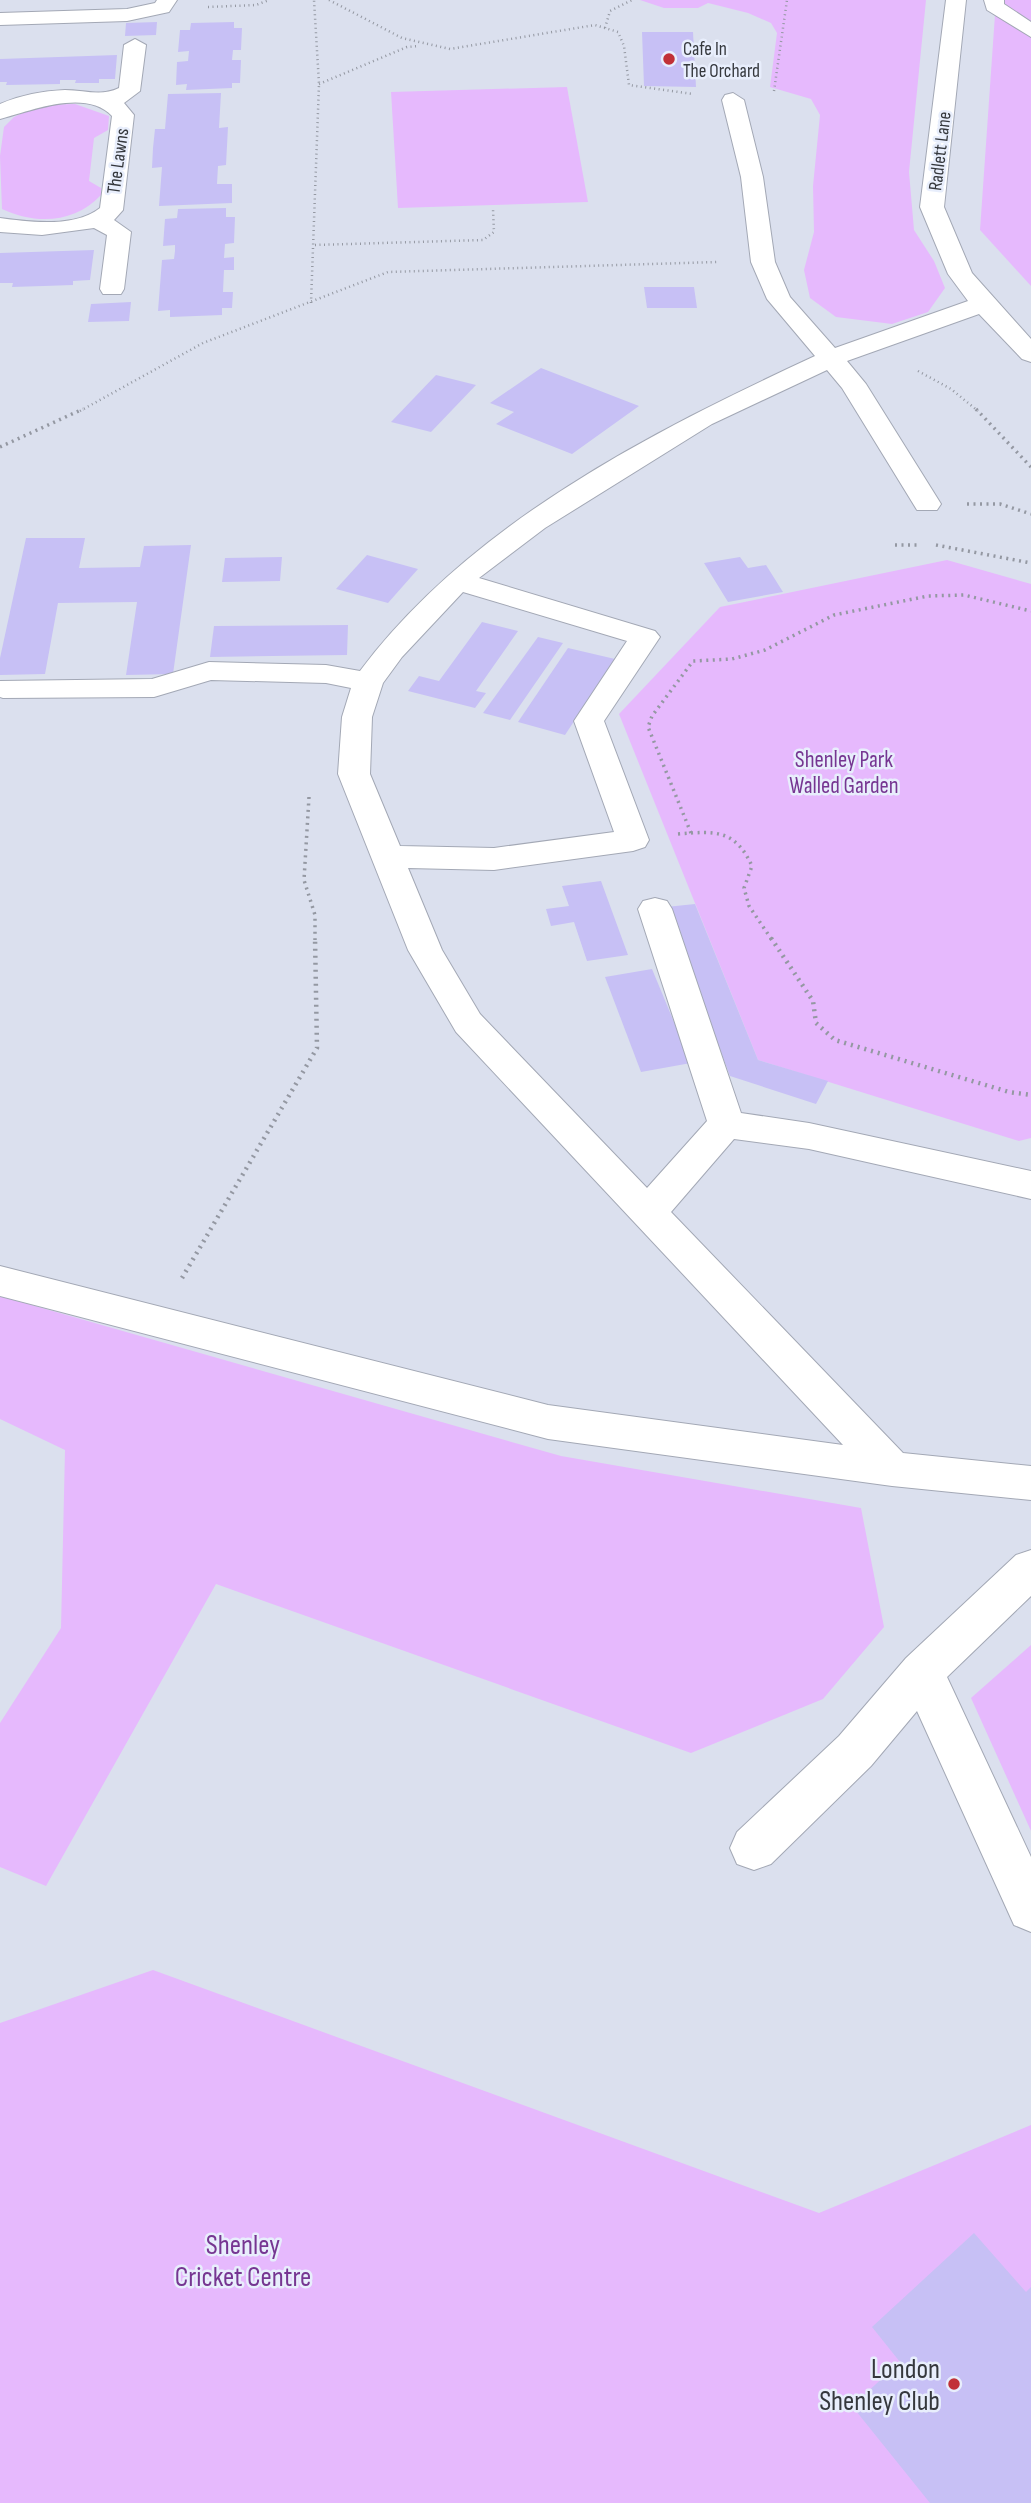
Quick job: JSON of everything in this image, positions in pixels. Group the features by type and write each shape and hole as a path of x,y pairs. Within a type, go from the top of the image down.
{"street":[{"name":"Radlett Lane","path":"956,0 932,207 960,274 1031,354"},
{"path":"994,0 994,6 1031,31"},
{"path":"0,19 127,15 164,4"},
{"name":"The Lawns","path":"109,102 129,92 135,46"},
{"name":"The Lawns","path":"0,113 32,100 83,98 109,102 120,109 124,115 111,209 98,221"},
{"path":"733,100 752,177 763,262 779,299 853,384 927,504"},
{"name":"The Lawns","path":"0,225 29,227 98,221 119,232 112,289"},
{"path":"892,1469 468,1023 425,950 390,857 354,774 358,717 368,682 391,651 457,581 535,522 703,418 832,358 983,303"},
{"path":"390,857 494,859 633,840 589,721 645,636 457,581"},
{"path":"3,689 154,688 209,671 326,674 368,682"},
{"path":"655,909 726,1124"},
{"path":"647,1213 726,1124"},
{"path":"726,1124 809,1136 1031,1185"},
{"path":"0,1281 548,1422 892,1469 1031,1483"},
{"path":"754,1848 855,1751 922,1672 1031,1568"},
{"path":"922,1672 1031,1909"}],"path":[{"path":"164,4 256,5 269,0"},
{"path":"311,303 319,84 314,0"},
{"path":"329,0 380,30 425,46"},
{"path":"605,29 610,11 632,0"},
{"path":"319,84 407,47 450,49 595,25 618,32 624,46 629,85 733,100 776,91 787,0"},
{"path":"315,245 483,240 491,237 494,232 493,209"},
{"path":"0,447 56,424 203,343 387,272 577,264 763,262"},
{"path":"832,358 920,372 945,384 979,410 1031,467"},
{"path":"927,504 1000,504 1031,514"},
{"path":"895,545 922,545"},
{"path":"935,545 1031,563"},
{"path":"1031,611 964,595 947,594 834,615 765,650 732,659 693,661 652,716 648,727 691,833 730,835 745,847 752,866 744,888 749,906 813,1001 816,1023 835,1040 1009,1092 1031,1095"},
{"path":"157,1321 317,1048 315,915 304,880 310,777 354,774"}],"green space":[{"path":"640,0 926,0 909,172 914,230 934,261 945,288 928,312 892,324 836,317 810,298 804,270 814,232 813,186 820,115 811,99 770,87 777,33 771,23 748,13 708,3 698,8 664,8"},
{"path":"996,0 1031,0 1031,286 980,230"},
{"path":"567,87 588,202 398,208 391,92"},
{"path":"75,104 109,116 108,130 94,138 89,181 101,188 101,195 79,211 54,219 28,218 2,209 0,156 4,127 14,117 39,105"},
{"name":"Shenley Park Walled Garden","path":"947,560 1031,584 1031,1138 1019,1141 758,1060 619,714 720,607"},
{"path":"0,1296 561,1456 861,1508 884,1627 823,1699 691,1753 216,1584 46,1886 0,1867 0,1723 61,1628 65,1450 0,1419"},
{"path":"1031,1645 1031,1831 971,1698"},
{"name":"Shenley Cricket Centre","path":"153,1970 819,2213 1031,2125 1031,2503 0,2503 0,2023"}],"building":[{"path":"157,22 156,35 125,36 126,23"},
{"path":"234,22 234,28 242,28 241,50 233,50 232,60 241,60 240,83 232,83 232,88 186,90 187,84 176,85 177,62 188,61 189,51 178,52 180,30 190,30 191,23"},
{"name":"Cafe In The Orchard","path":"642,32 693,32 696,87 644,86"},
{"path":"117,55 115,79 99,79 99,83 60,80 60,84 6,85 7,82 0,82 0,59"},
{"path":"221,93 219,128 228,127 226,165 218,166 217,184 232,184 232,203 159,206 162,167 152,168 153,148 155,129 165,129 168,94"},
{"path":"226,208 226,217 235,217 234,243 225,244 224,258 234,257 234,270 224,270 223,292 233,292 232,308 222,308 222,315 170,317 170,310 158,311 162,260 174,259 175,251 175,245 163,246 165,219 177,218 178,209"},
{"path":"94,250 90,280 73,281 73,285 44,286 12,287 13,283 0,283 0,253"},
{"path":"644,287 694,287 697,308 647,308"},
{"path":"131,302 129,321 88,322 91,304"},
{"path":"541,368 639,406 572,454 496,424 514,412 490,403"},
{"path":"436,375 476,385 431,432 391,422"},
{"path":"26,538 85,538 79,568 140,567 144,546 191,545 173,674 126,675 137,602 58,603 45,674 0,675 0,658"},
{"path":"367,555 418,569 388,603 336,589"},
{"path":"282,557 280,581 222,582 225,558"},
{"path":"740,557 748,568 766,565 783,592 728,602 704,563"},
{"path":"482,622 518,631 476,691 486,693 475,708 408,691 419,676 439,681"},
{"path":"348,625 347,655 210,657 214,626"},
{"path":"538,637 563,643 510,720 483,713"},
{"path":"568,648 615,659 565,735 518,722"},
{"path":"601,881 628,955 587,961 574,922 551,926 546,909 569,906 562,886"},
{"path":"695,904 758,1060 828,1081 816,1104 730,1076 666,907"},
{"path":"652,969 691,1063 641,1072 605,977"},
{"name":"London Shenley Club","path":"974,2233 1026,2292 1031,2287 1031,2503 930,2503 852,2406 900,2362 872,2327"}],"place":[{"name":"Cafe In The Orchard","path":"669,59"},
{"name":"London Shenley Club","path":"954,2384"}]}
